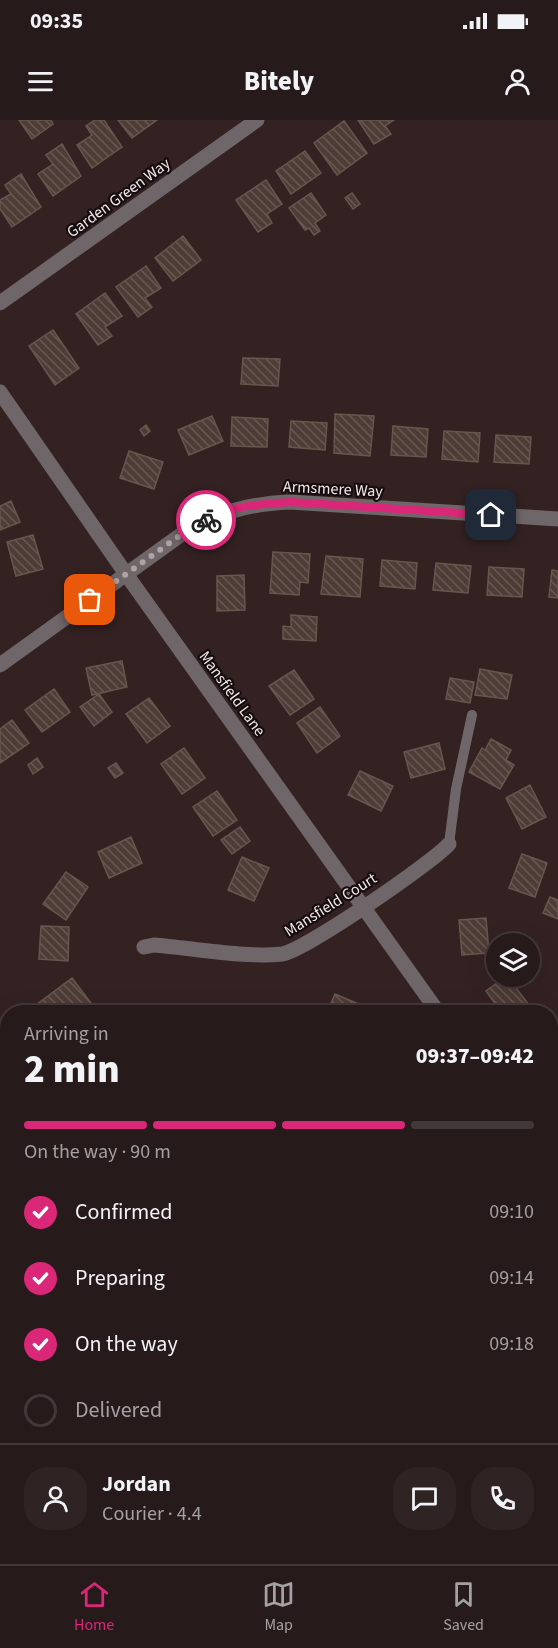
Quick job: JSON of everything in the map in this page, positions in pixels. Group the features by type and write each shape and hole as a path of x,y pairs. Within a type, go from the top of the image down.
{"street":[{"name":"Garden Green Way","path":"0,303 257,120"},
{"name":"Mansfield Lane","path":"0,392 126,574 433,1005"},
{"name":"Armsmere Way","path":"0,665 182,534 214,516 258,504 290,502 558,519"},
{"name":"Mansfield Court","path":"144,947 154,945 283,954 306,944 449,844"}],"lane":[{"path":"449,844 456,789 472,715"}],"building":[{"path":"19,120 51,120 53,124 32,139"},
{"path":"95,120 104,120 122,147 92,168 77,145 92,135 86,126"},
{"path":"118,120 157,120 132,138"},
{"path":"358,120 394,120 385,126 391,134 374,144"},
{"path":"344,121 367,153 337,175 314,143"},
{"path":"62,144 81,176 53,196 38,174 53,164 46,155"},
{"path":"305,151 321,173 291,194 276,171"},
{"path":"21,174 41,207 12,227 0,209 0,200 11,194 5,185"},
{"path":"266,180 282,204 267,214 272,223 258,232 236,200"},
{"path":"311,193 326,215 315,223 320,231 314,235 309,228 305,230 289,208"},
{"path":"352,193 360,204 353,209 345,198"},
{"path":"183,236 201,260 173,281 155,258"},
{"path":"146,266 161,288 145,298 152,307 138,317 116,287"},
{"path":"105,293 122,316 105,327 112,336 98,345 76,314"},
{"path":"53,330 79,368 55,385 29,346"},
{"path":"243,358 280,359 278,386 241,384"},
{"path":"335,414 374,416 370,456 334,453"},
{"path":"212,416 223,441 189,455 178,430"},
{"path":"232,417 268,419 267,447 231,446"},
{"path":"291,421 327,423 325,450 289,447"},
{"path":"146,425 150,431 144,436 140,430"},
{"path":"393,426 428,429 426,457 391,455"},
{"path":"444,431 480,433 478,462 442,459"},
{"path":"496,435 531,437 529,464 494,462"},
{"path":"129,451 163,462 154,489 120,478"},
{"path":"11,501 20,522 0,530 0,506"},
{"path":"33,535 43,569 16,576 7,542"},
{"path":"273,552 310,554 308,583 300,582 299,595 270,593"},
{"path":"326,556 363,559 360,597 321,594"},
{"path":"382,560 417,563 415,589 380,586"},
{"path":"436,563 471,566 468,593 433,590"},
{"path":"489,567 524,569 522,597 487,595"},
{"path":"552,570 558,571 558,598 549,597"},
{"path":"244,575 245,610 217,611 217,576"},
{"path":"291,615 317,617 316,641 283,639 283,626 291,627"},
{"path":"122,661 127,687 92,695 86,668"},
{"path":"480,669 512,675 507,699 475,695"},
{"path":"294,670 314,699 290,715 269,686"},
{"path":"450,678 474,682 470,703 446,699"},
{"path":"54,689 70,712 42,732 25,710"},
{"path":"99,694 112,712 94,726 80,707"},
{"path":"149,698 170,726 147,743 126,714"},
{"path":"320,707 340,736 317,753 297,723"},
{"path":"12,720 29,743 0,763 0,729"},
{"path":"491,739 511,750 506,760 514,765 500,789 469,772 482,748 485,750"},
{"path":"439,743 445,769 411,778 404,752"},
{"path":"184,748 205,778 182,794 161,764"},
{"path":"37,758 43,767 33,774 28,765"},
{"path":"116,763 123,773 115,778 108,768"},
{"path":"360,771 393,786 381,811 348,795"},
{"path":"530,785 546,817 522,829 506,798"},
{"path":"217,791 237,820 213,836 193,807"},
{"path":"240,827 250,841 232,854 221,840"},
{"path":"131,837 142,863 109,878 98,852"},
{"path":"522,854 547,863 535,897 509,888"},
{"path":"242,857 269,868 254,901 228,890"},
{"path":"66,872 88,887 66,920 43,904"},
{"path":"550,897 558,900 558,919 543,913"},
{"path":"486,918 486,953 462,955 459,920"},
{"path":"41,926 69,927 68,961 39,959"},
{"path":"72,978 92,1005 36,1005"},
{"path":"492,987 515,987 529,1005 496,1005 486,991"},
{"path":"335,994 361,1005 330,1005"}],"way so far":[{"path":"90,600 182,534 206,520"}],"route":[{"path":"206,520 233,509 258,504 290,502 491,515"}]}
